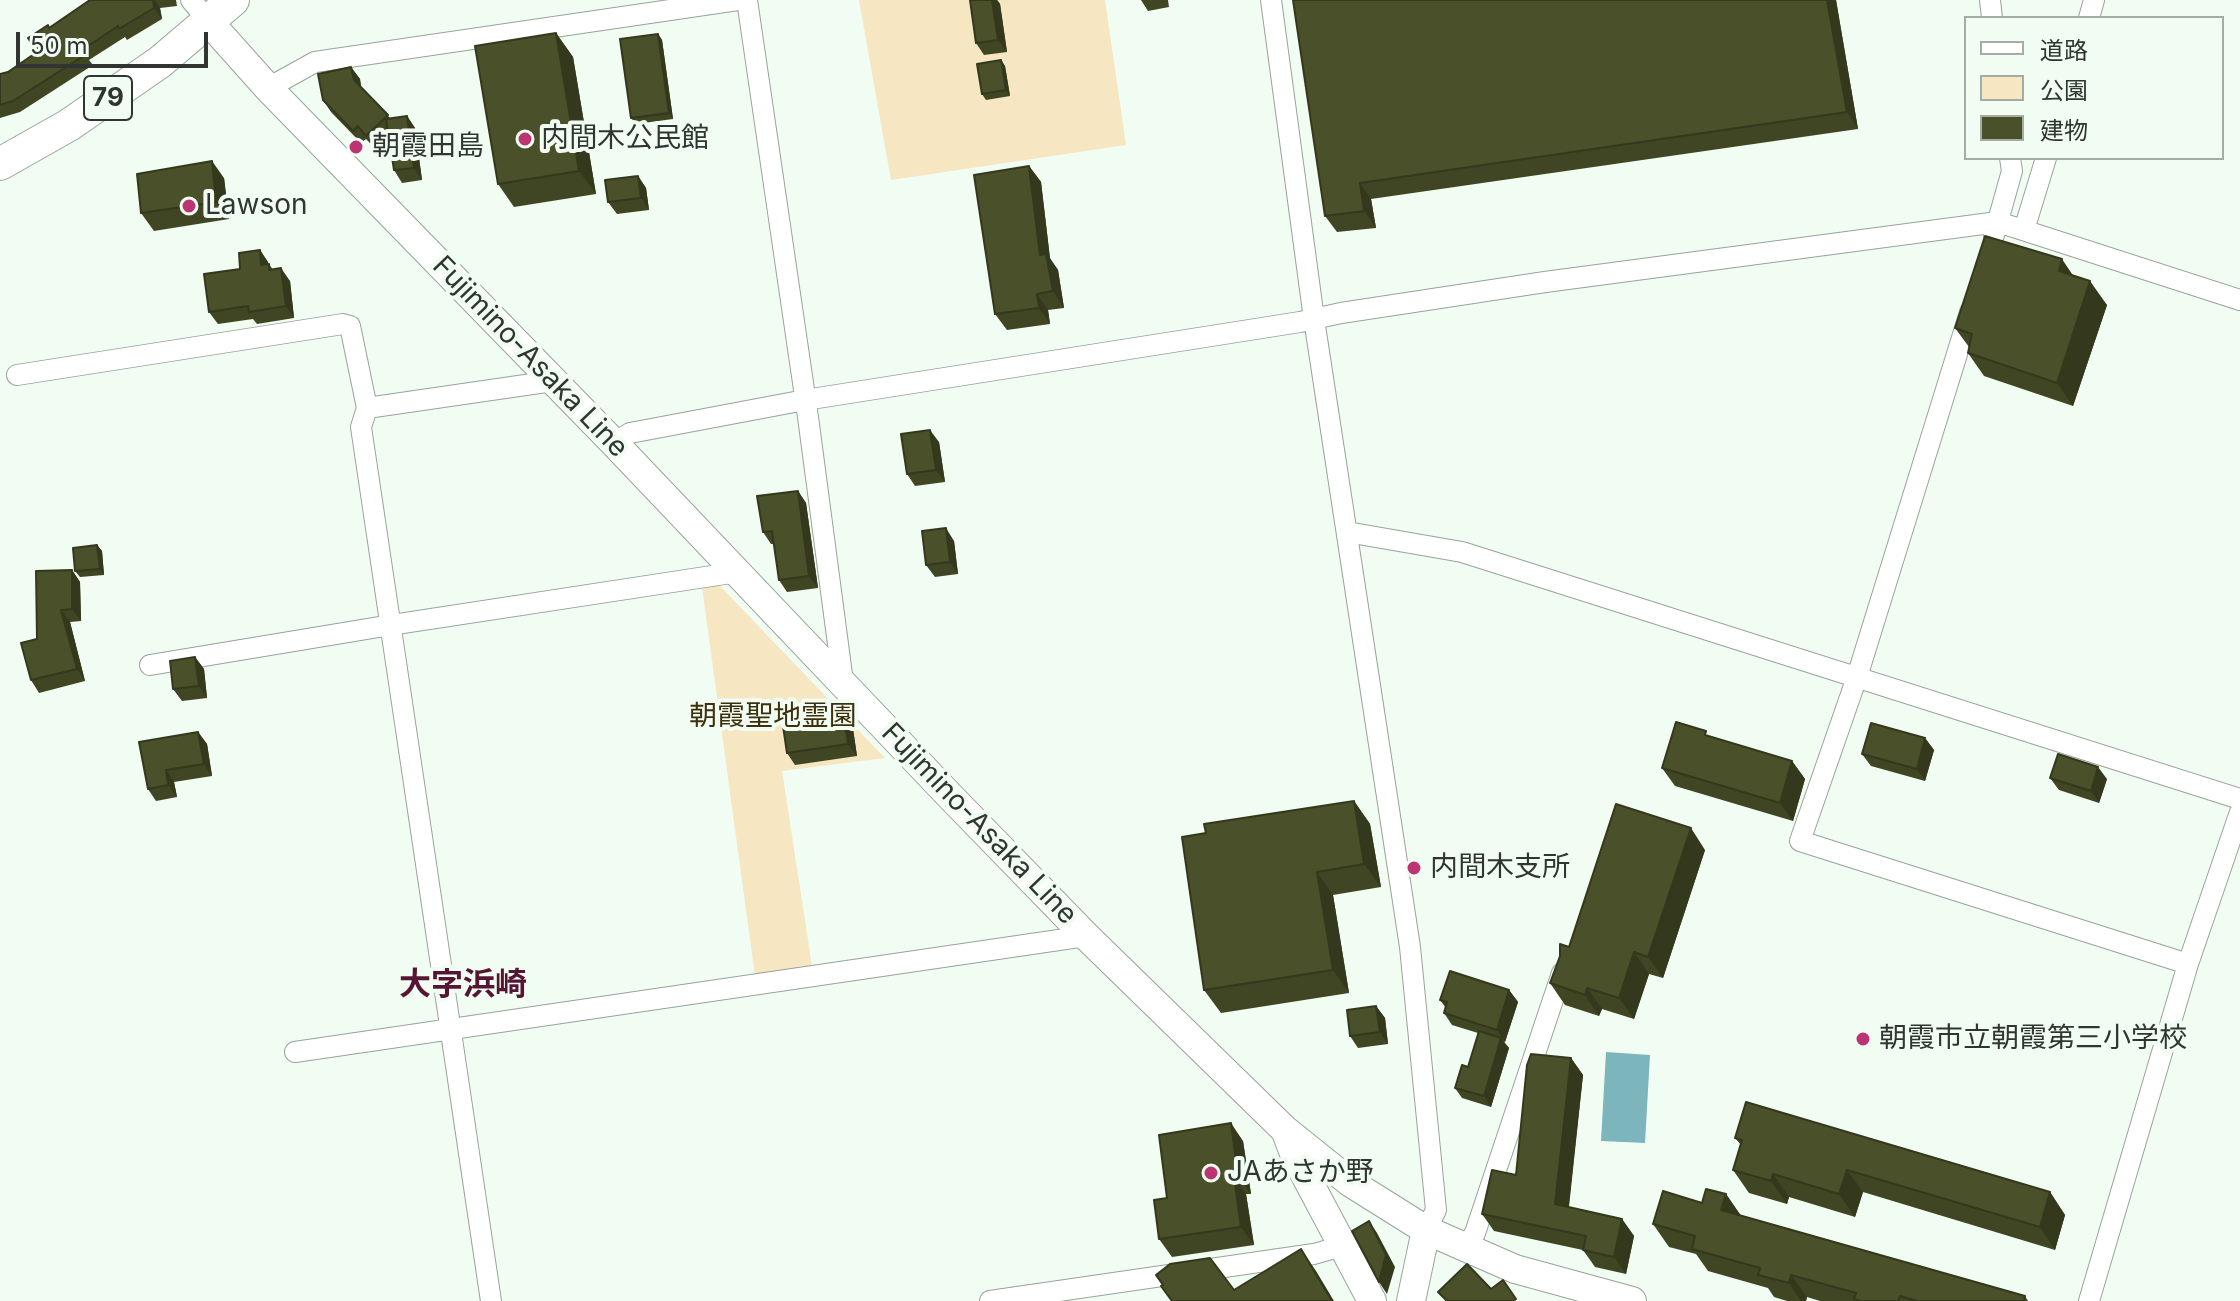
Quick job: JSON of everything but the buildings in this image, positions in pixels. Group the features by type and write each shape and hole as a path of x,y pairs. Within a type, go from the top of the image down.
{"main road":[{"name":"79","path":"0,164 82,117 160,62 200,11 233,0"},
{"name":"Fujimino-Asaka Line","path":"200,11 268,88 614,443 947,793 1086,936 1285,1130 1351,1183 1426,1230 1464,1249 1557,1283 1632,1301"},
{"path":"1285,1130 1295,1156 1372,1301"},
{"path":"1411,1301 1426,1230"}],"street":[{"path":"268,88 315,62 738,0"},
{"path":"747,0 843,682"},
{"path":"1271,0 1314,319 1410,947 1436,1210 1426,1230"},
{"path":"1989,253 2012,171 2010,160"},
{"path":"2024,230 2045,160"},
{"path":"614,443 630,433 805,400 1545,282 1998,222 2240,300"},
{"path":"1975,298 1857,677 1800,841 2188,964"},
{"path":"17,375 343,324 350,326 367,408 361,427 491,1301"},
{"path":"367,408 553,381"},
{"path":"1347,532 1462,552 2240,799"},
{"path":"150,665 738,572"},
{"path":"2089,1301 2188,964 2240,812"},
{"path":"295,1052 1086,936"},
{"path":"1464,1249 1475,1233 1562,973"},
{"path":"990,1301 1314,1254 1342,1246"}],"green space":[{"path":"859,0 1105,0 1126,145 891,180"},
{"name":"朝霞聖地霊園","path":"719,585 885,758 782,771 812,966 755,976 702,587"}],"water":[{"path":"1606,1052 1650,1055 1645,1143 1601,1141"}],"place":[{"name":"内間木公民館","path":"525,139"},
{"name":"朝霞田島","path":"356,147"},
{"name":"Lawson","path":"189,206"},
{"name":"内間木支所","path":"1414,868"},
{"name":"朝霞市立朝霞第三小学校","path":"1863,1039"},
{"name":"JAあさか野","path":"1211,1173"}],"district":[{"name":"大字浜崎","path":"463,985"}]}
